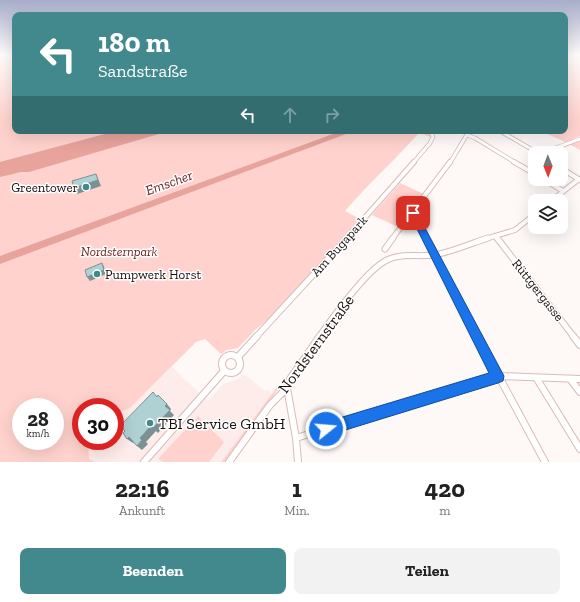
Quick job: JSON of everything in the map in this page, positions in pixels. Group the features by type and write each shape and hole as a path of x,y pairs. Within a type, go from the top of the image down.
{"street":[{"name":"Am Bugapark","path":"238,357 430,144 432,137 431,134"},
{"path":"385,249 450,162 467,134"},
{"path":"469,134 528,170"},
{"path":"505,134 528,147"},
{"path":"561,146 580,139"},
{"path":"559,194 580,180 568,172"},
{"path":"555,186 563,191"},
{"path":"413,213 498,376 546,462"},
{"path":"434,254 515,230 528,220"},
{"name":"Rüttgergasse","path":"494,236 580,345"},
{"name":"Nordsternstraße","path":"230,462 273,402 287,388 290,379 334,316 376,266 396,257 434,254"},
{"path":"231,355 238,357 241,364 238,370 229,373 224,371 222,365 225,358 231,355"},
{"path":"144,462 224,371"},
{"path":"296,438 498,376 537,379 580,379"},
{"path":"537,379 580,448"},
{"path":"571,380 580,392"},
{"path":"287,388 296,438 298,462"}],"shaded area":[{"path":"105,134 159,134 29,172 21,172 0,177 0,162"},
{"path":"333,134 346,134 0,264 0,256"},
{"path":"172,367 208,401 223,384 238,379 244,374 265,391 267,389 272,394 221,462 95,462 88,459 88,450 124,450 124,410 130,408"}],"green space":[{"name":"Nordsternpark","path":"0,77 12,77 12,134 418,134 345,211 358,218 365,219 279,312 256,329 238,348 227,350 221,354 205,339 196,342 130,408 124,410 124,398 72,398 72,450 88,450 89,459 95,462 0,462"},
{"path":"568,77 580,77 580,136 566,142 580,142 580,150 548,134 568,134"},
{"name":"Nordsternpark","path":"422,134 430,134 431,137"},
{"path":"400,183 424,194 398,227 372,215"},
{"path":"277,387 279,388 226,462 221,462"},
{"path":"198,416 224,442 209,462 163,462 158,459"}],"building":[{"path":"96,174 98,180 74,188 72,181"},
{"path":"102,263 104,270 87,277 85,270"},
{"name":"TBI Service GmbH","path":"153,392 167,404 165,406 170,410 153,428 151,426 140,438 142,440 137,446 129,437 127,439 124,434 124,422"}],"place":[{"name":"Greentower","path":"86,187"},
{"name":"Pumpwerk Horst","path":"97,274"},
{"name":"TBI Service GmbH","path":"150,423"}],"route":[{"path":"326,429 498,376 413,213"}],"water label":[{"name":"Emscher","path":"169,183"}]}
